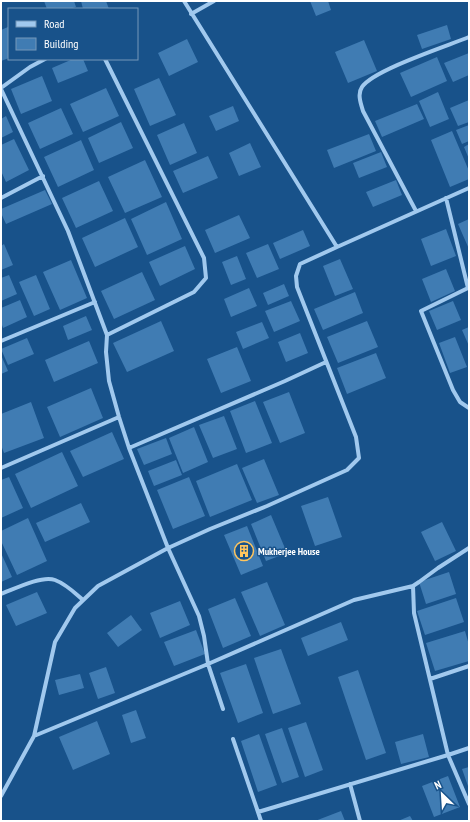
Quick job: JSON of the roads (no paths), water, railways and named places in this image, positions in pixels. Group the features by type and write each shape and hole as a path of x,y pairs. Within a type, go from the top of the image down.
{"street":[{"path":"184,1 337,247"},
{"path":"191,14 214,1"},
{"path":"416,211 363,111 360,99 360,89 368,80 410,60 469,37"},
{"path":"43,60 30,66 1,88 68,231 107,335 106,352 109,381 119,417 129,448 168,548 199,616 204,636 208,664 223,709"},
{"path":"105,60 204,258 206,278 194,292 107,335"},
{"path":"1,198 42,176"},
{"path":"1,796 34,736 55,642 75,608 83,600 98,586 168,548 347,470 359,458 356,437 297,287 296,276 300,264 469,188"},
{"path":"446,198 468,288 421,311 453,390 460,402 469,408"},
{"path":"1,341 95,302"},
{"path":"129,448 326,362"},
{"path":"1,462 2,468 119,417"},
{"path":"34,736 208,664 354,600 413,586 469,548"},
{"path":"1,594 40,580 54,579 65,585 83,600"},
{"path":"413,586 414,613 448,755 469,804"},
{"path":"430,679 469,666"},
{"path":"233,739 261,821"},
{"path":"258,812 469,748"},
{"path":"350,784 360,821"}],"place":[{"name":"Mukherjee House","path":"244,551"}]}
